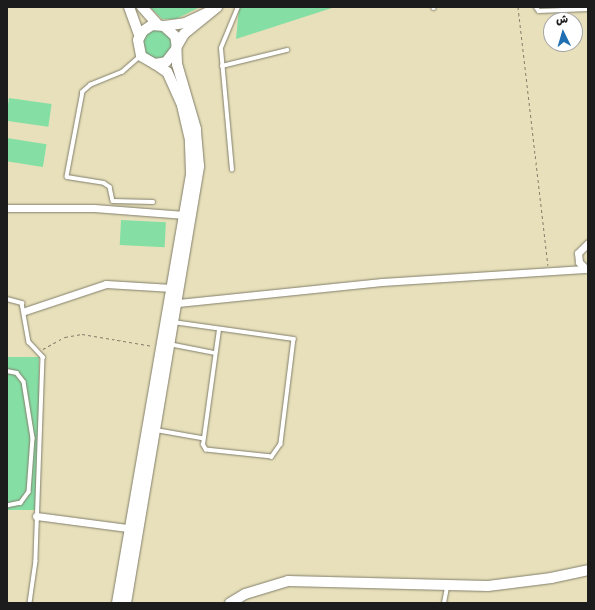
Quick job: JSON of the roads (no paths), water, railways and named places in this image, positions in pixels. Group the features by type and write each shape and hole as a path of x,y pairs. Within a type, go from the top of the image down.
{"street":[{"path":"126,603 135,529 170,321 172,288 185,215 192,162 188,128 170,76 155,64 141,56 137,46 139,35 130,7"},
{"path":"142,7 161,25 172,32 196,129 199,166 178,303 170,321"},
{"path":"139,35 147,27 185,23 215,9"},
{"path":"155,64 170,59 184,34 215,9"},
{"path":"7,208 94,208 185,215"},
{"path":"586,269 579,262 580,249 588,243"},
{"path":"557,269 579,262"},
{"path":"178,303 286,290 557,269 586,269"},
{"path":"25,311 106,284 172,288"},
{"path":"36,516 135,529"},
{"path":"117,603 135,529"},
{"path":"230,603 245,594 288,581 447,587 524,582 588,570"}],"lane":[{"path":"232,170 221,48 238,7"},
{"path":"536,7 539,11 580,7 588,9"},
{"path":"222,66 287,50"},
{"path":"141,56 123,72 94,83 83,92 67,177 104,183 110,187 113,201 153,202"},
{"path":"7,299 21,301 25,311 29,342 40,353 43,364 36,516 36,561 30,603"},
{"path":"170,321 219,330 294,339 281,444 272,457 206,450 202,438 219,330"},
{"path":"165,345 215,353"},
{"path":"7,371 17,373 24,382 33,438 30,492 21,503 7,506"},
{"path":"152,429 202,438"},
{"path":"444,603 447,587"}]}
